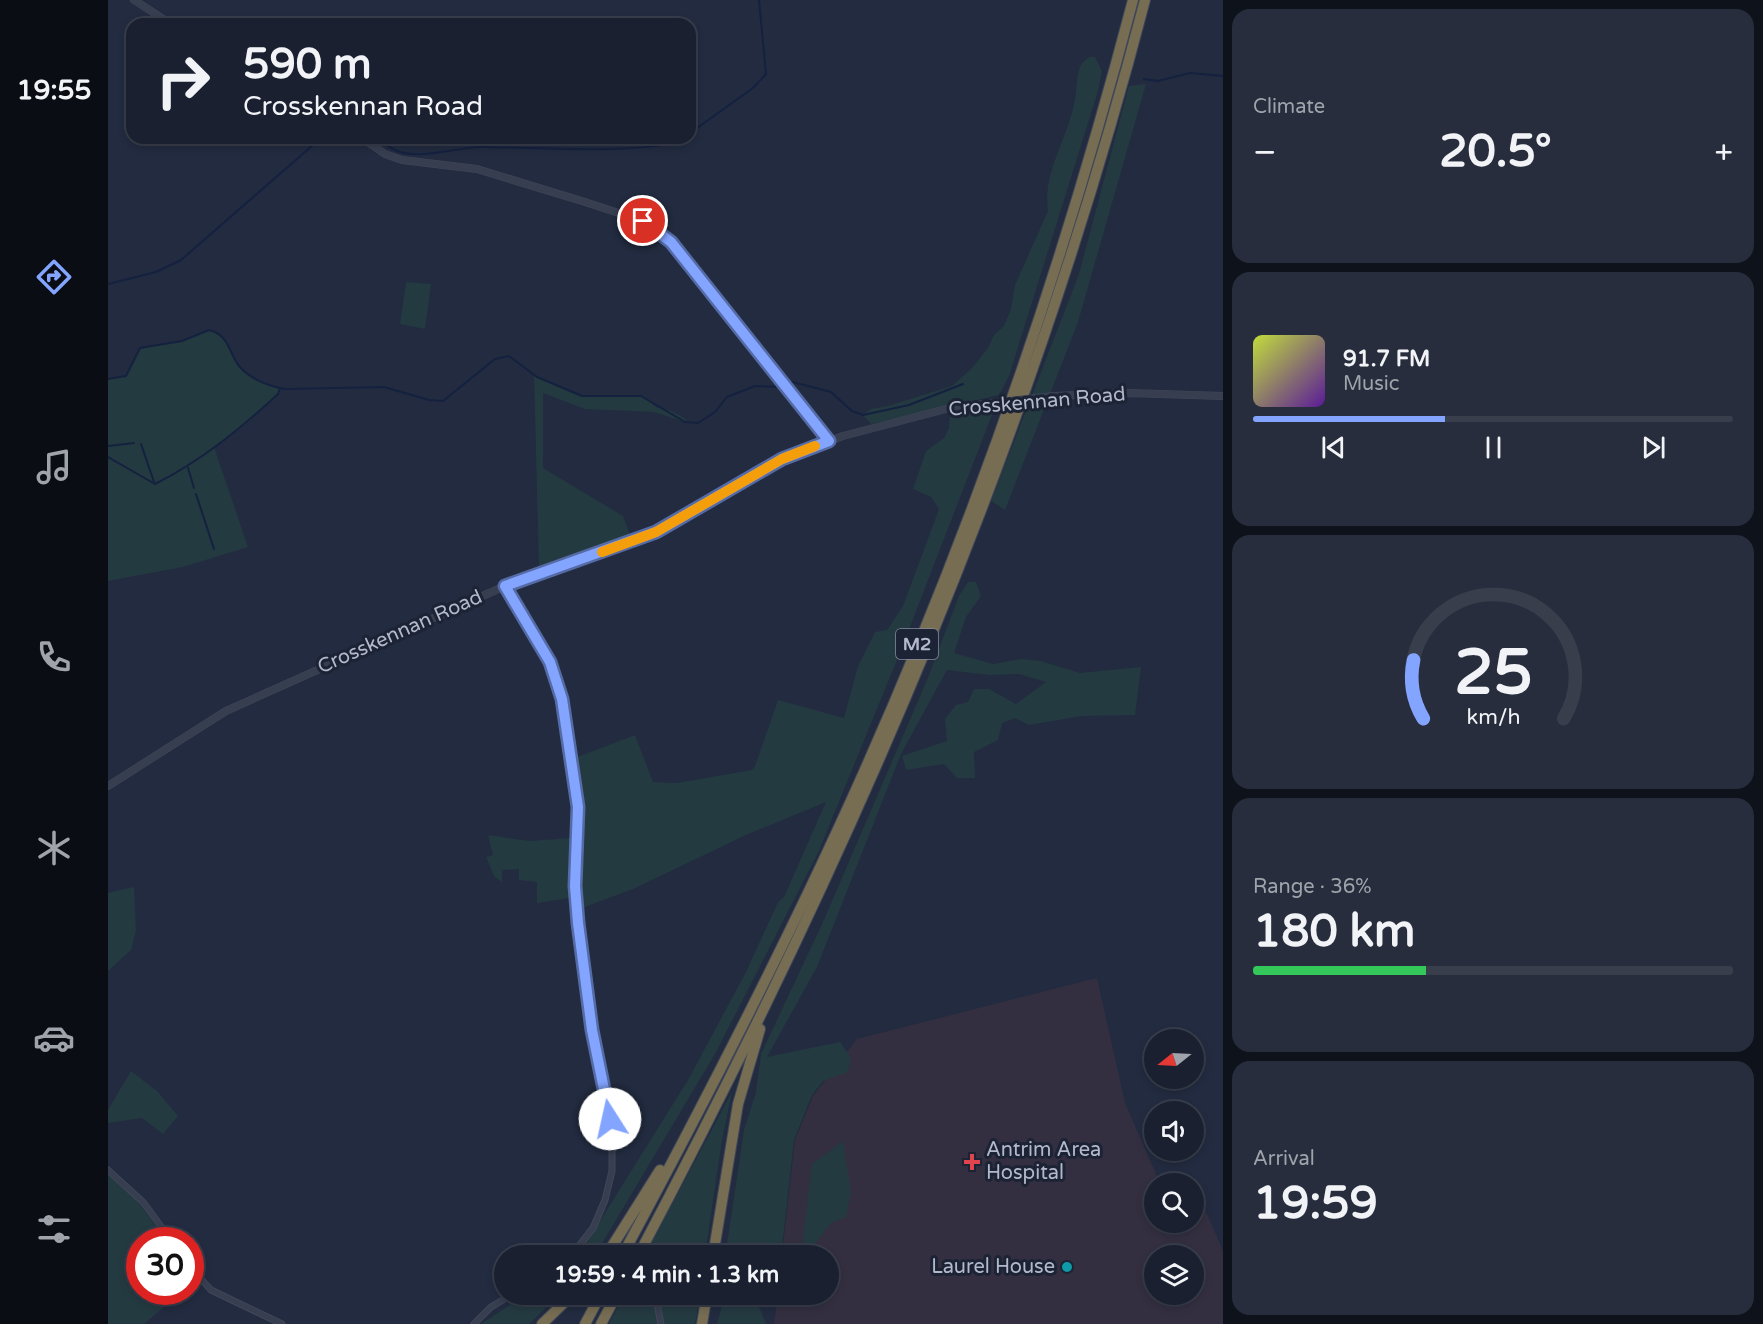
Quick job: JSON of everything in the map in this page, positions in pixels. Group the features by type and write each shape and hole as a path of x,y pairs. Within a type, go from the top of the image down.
{"highway":[{"name":"M2","path":"628,1245 704,1102 838,828 933,604 1044,300 1105,105 1133,0"},
{"name":"M2","path":"644,1245 700,1139 867,793 960,571 1058,295 1126,72 1145,0"},
{"path":"715,1245 738,1104 768,1000"},
{"path":"613,1245 704,1102"},
{"path":"543,1324 562,1305"},
{"path":"585,1324 595,1305"},
{"path":"602,1324 612,1305"},
{"path":"702,1324 705,1305"}],"street":[{"path":"134,0 162,18"},
{"path":"371,144 393,158 477,169 585,202 654,227 678,250 829,441"},
{"name":"Crosskennan Road","path":"108,786 226,711 505,586 656,532 782,459 829,441 946,409 975,405 1054,396 1129,393 1223,396"},
{"path":"505,586 550,662 562,699 578,815 575,877 578,923 592,1030 612,1133 612,1171 605,1200 593,1228 580,1245"},
{"path":"108,1170 137,1196 161,1227"},
{"path":"204,1282 211,1290 282,1324"},
{"path":"474,1324 494,1305"},
{"path":"657,1305 661,1324"}],"shaded area":[{"path":"1090,57 1095,57 1102,71 1098,91 1009,376 999,395 871,424 863,415 871,409 952,386 973,367 988,348 994,335 1004,326 1011,309 1015,285 1048,211 1047,197 1052,168 1072,113 1081,65"},
{"path":"1146,84 1078,322 1005,510 991,501 1079,274 1129,86"},
{"path":"406,282 431,284 425,329 400,324"},
{"path":"209,330 221,336 242,369 263,383 280,388 278,394 245,425 214,447 248,547 183,567 108,581 108,379 126,376 140,348 182,341"},
{"path":"534,376 582,396 633,395 644,397 656,407 671,411 686,419 685,422 654,412 585,409 543,393 543,468 623,516 630,535 539,567"},
{"path":"995,407 901,650 818,853 715,1054 601,1245 585,1245 688,1080 746,972 778,902 784,897 826,802 746,835 633,889 582,908 579,901 582,818 575,758 635,735 653,782 677,783 752,770 778,700 844,718 858,666 875,632 887,630 903,606 939,509 931,497 913,489 926,451 944,438 949,428 950,413"},
{"path":"968,582 976,582 981,596 966,617 954,653 993,664 1021,659 1041,661 1080,673 1141,667 1135,715 1081,716 1029,725 1015,718 1002,723 998,740 974,752 975,778 957,778 944,764 906,770 902,756 947,741 945,719 956,705 968,702 974,689 989,689 1016,704 1046,682 1019,674 989,675 947,670 901,754 817,967 767,1057 840,1042 851,1058 848,1072 823,1081 812,1095 794,1140 782,1245 727,1245 744,1130 756,1092 761,1054 823,922 927,680 959,596"},
{"path":"488,835 529,841 571,838 574,840 570,898 537,903 537,882 519,880 519,869 502,870 502,882 494,876 486,857 493,855"},
{"path":"134,887 136,931 131,950 108,971 108,893"},
{"name":"Antrim Area Hospital","path":"1097,978 1125,1103 1144,1146 1144,1161 1150,1161 1156,1173 1144,1173 1144,1233 1204,1233 1204,1207 1223,1251 1223,1324 774,1324 777,1305 839,1305 839,1245 783,1245 795,1140 813,1096 857,1039"},
{"path":"131,1071 158,1092 178,1116 163,1134 142,1118 108,1123 108,1110"},
{"path":"732,1092 722,1140 706,1245 650,1245"},
{"path":"843,1141 851,1192 846,1217 831,1223 814,1245 802,1245 812,1164"},
{"path":"108,1174 135,1198 156,1227 126,1227 126,1305 167,1305 144,1324 108,1324"},
{"path":"510,1305 549,1305 529,1324 481,1324"},
{"path":"619,1305 698,1305 695,1324 609,1324"},
{"path":"722,1305 756,1305 766,1324 717,1324"}],"waterway":[{"path":"696,129 753,88 766,74 759,0"},
{"path":"1144,79 1158,81 1190,73 1223,76"},
{"path":"108,284 156,272 181,260 314,144"},
{"path":"384,144 410,154 482,147 619,149 669,144"},
{"path":"108,379 126,376 140,348 182,341 209,330 221,336 239,366 249,375 267,384 286,389 384,387 429,400 443,401 495,359 509,356 537,377 582,396 641,396 685,422 698,423 715,412 727,397 755,386 780,387"},
{"path":"789,384 793,382 831,392 852,411 863,415 909,405 963,384"},
{"path":"155,484 220,444 278,394 280,388"},
{"path":"108,446 134,443"},
{"path":"141,444 154,482"},
{"path":"108,457 155,484"},
{"path":"188,468 194,488"},
{"path":"196,494 214,549"}],"slow traffic":[{"path":"602,552 656,532 782,459 815,446"}],"place":[{"name":"Antrim Area Hospital","path":"972,1162"},
{"name":"Laurel House","path":"1067,1267"}],"route":[{"path":"610,1119 592,1030 590,1000 575,901 578,807 559,683 550,662 505,586 656,532 782,459 829,441 671,242 662,233 643,221"}]}
